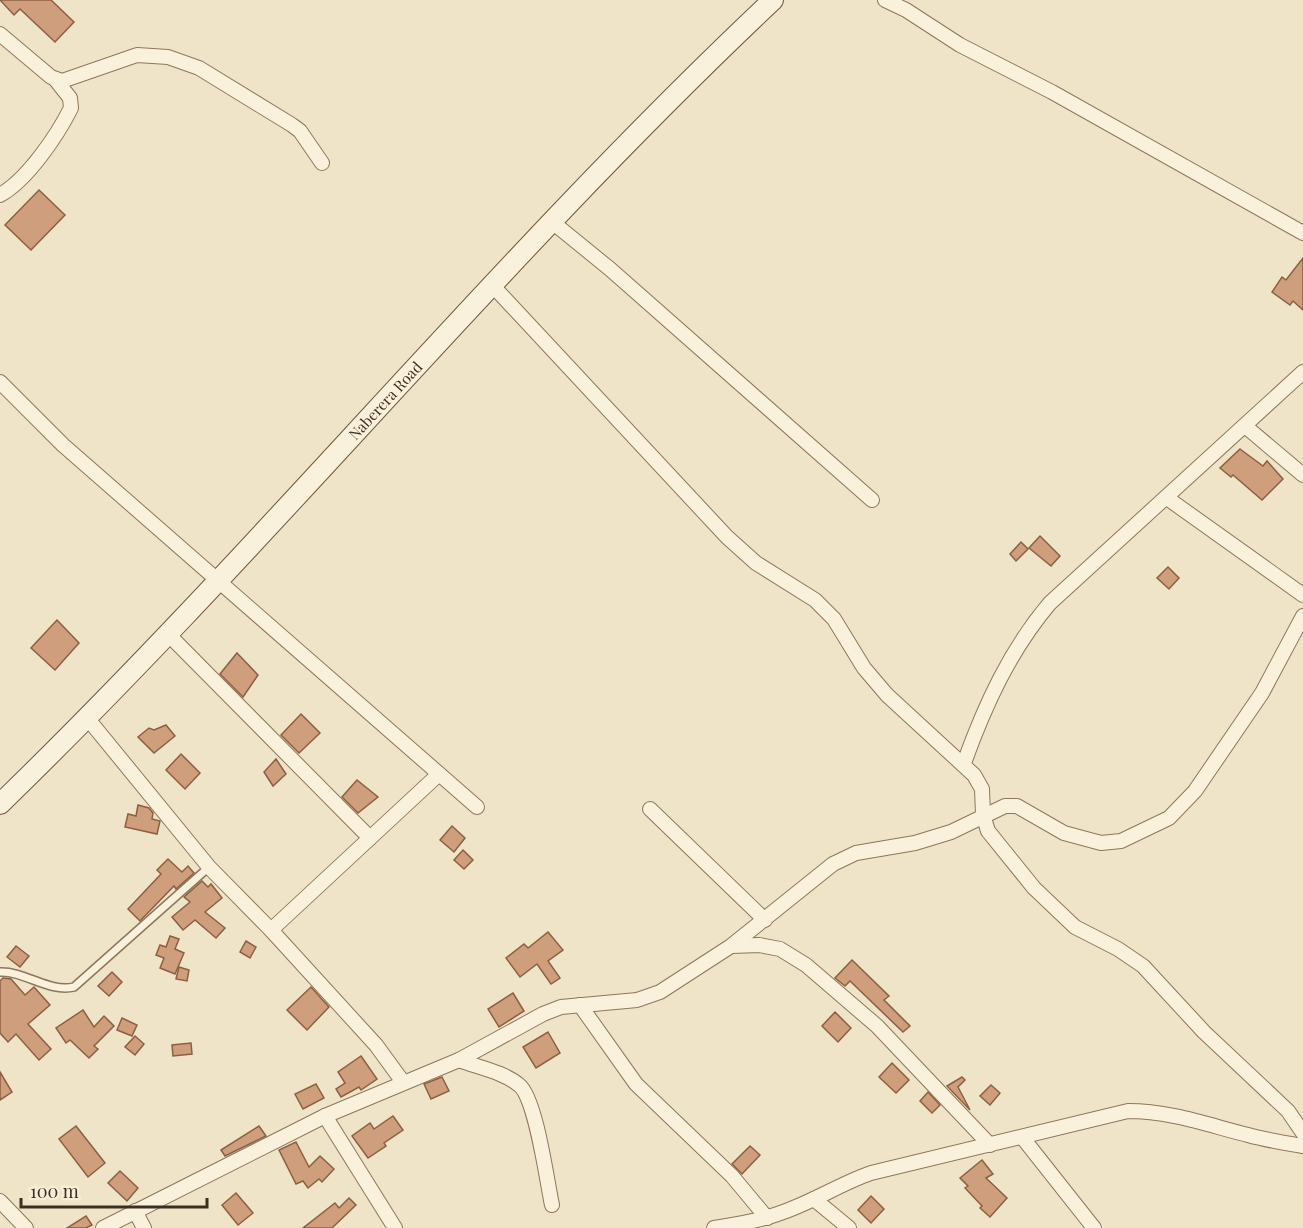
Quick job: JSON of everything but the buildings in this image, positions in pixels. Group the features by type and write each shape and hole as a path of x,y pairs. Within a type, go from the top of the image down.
{"street":[{"name":"Naberera Road","path":"0,804 88,719 551,222 692,76 773,0"},
{"path":"885,0 906,10 960,45 1052,93 1303,233"},
{"path":"896,0 906,10"},
{"path":"0,34 55,79 70,98 71,108 31,167 12,187 0,195"},
{"path":"55,79 69,80 137,55 155,55 186,62 211,74 292,125 303,136 322,163"},
{"path":"551,222 610,269 872,500"},
{"path":"493,286 727,537 756,562 814,600 834,619 864,668 887,695 964,763 982,789 983,815 994,842 1058,912 1075,927 1118,949 1143,966 1204,1032 1288,1111 1303,1133"},
{"path":"964,763 980,719 1026,632 1050,603 1303,372"},
{"path":"0,382 63,445 477,807"},
{"path":"1245,426 1303,475"},
{"path":"1167,498 1303,595"},
{"path":"103,1228 325,1116 459,1060 543,1014 561,1007 637,1000 660,992 731,946 841,860 856,853 915,843 951,832 1005,806 1017,806 1064,833 1101,843 1121,840 1169,818 1195,791 1262,693 1303,616"},
{"path":"167,633 370,838"},
{"path":"88,719 209,867 271,930 376,1045 403,1082"},
{"path":"271,930 439,774"},
{"path":"650,809 765,920"},
{"path":"731,946 759,945 780,949 806,965 884,1033 990,1145"},
{"path":"580,1005 636,1084 732,1176 767,1218"},
{"path":"459,1060 520,1085 528,1098 536,1125 552,1205"},
{"path":"714,1228 754,1225 871,1173 1128,1111 1177,1116 1251,1136 1303,1146"},
{"path":"325,1116 395,1228"},
{"path":"1022,1137 1094,1228"},
{"path":"814,1199 849,1228"},
{"path":"0,1201 26,1228"},
{"path":"135,1211 144,1228"}],"lane":[{"path":"0,972 11,972 65,990 75,987 209,867"}]}
